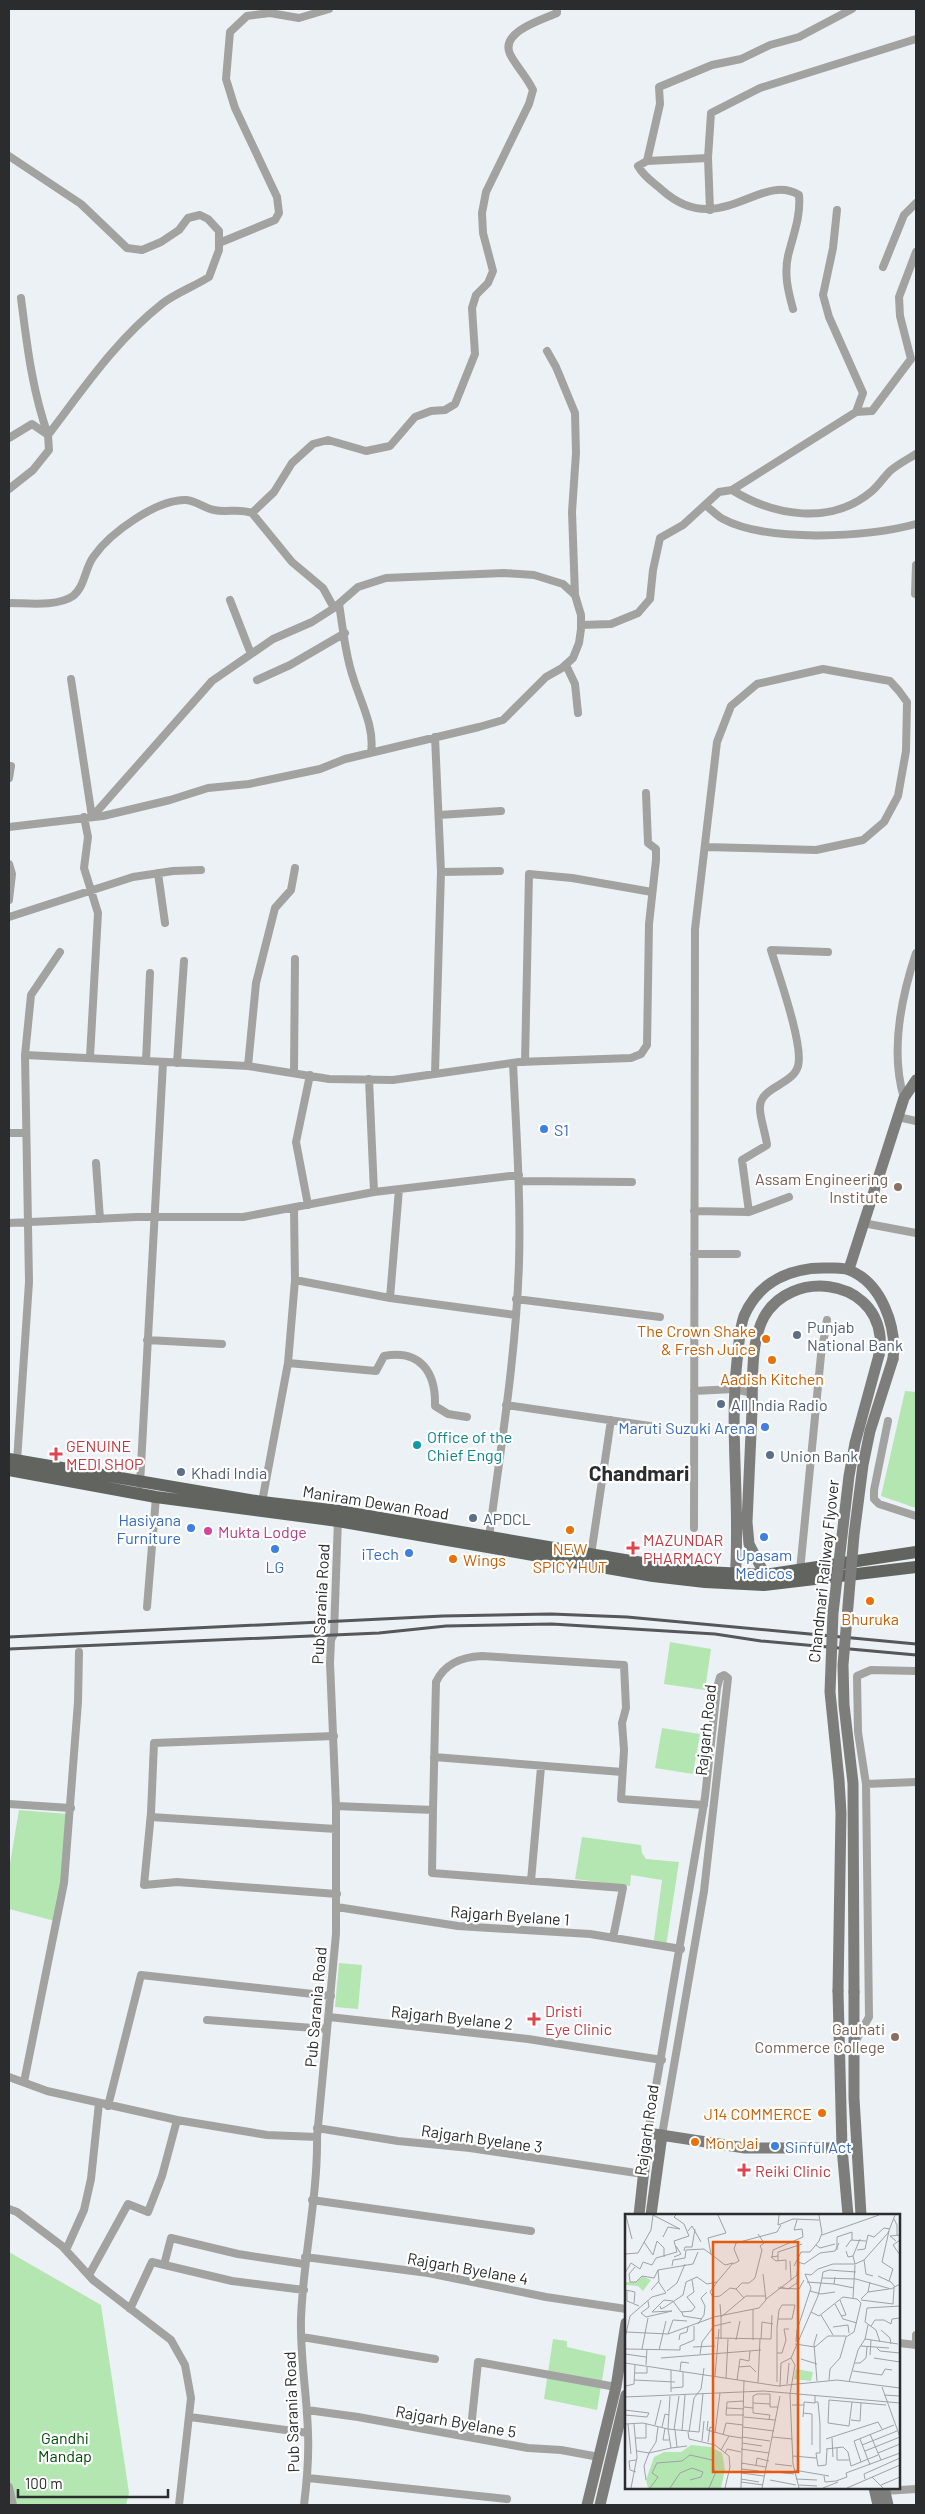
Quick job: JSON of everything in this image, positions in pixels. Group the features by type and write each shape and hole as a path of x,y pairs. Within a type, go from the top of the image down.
{"main road":[{"path":"735,1578 734,1389 744,1317 756,1296 783,1274 799,1269 849,1269 904,1098 916,1080"},
{"name":"Chandmari Railway Flyover","path":"849,1269 862,1278 883,1303 895,1345 893,1359 870,1431 863,1465 854,1534 843,1665 844,1705 853,1783 854,2076 856,2148 861,2214"},
{"name":"Chandmari Railway Flyover","path":"765,1580 749,1544 747,1522 756,1341 764,1318 771,1307 782,1298 806,1287 847,1289 868,1308 876,1322 880,1336 879,1355 857,1434 849,1476 833,1613 830,1692 840,1780 838,1991 842,2148 848,2214"},
{"name":"Maniram Dewan Road","path":"12,1463 139,1488 262,1502 653,1576 706,1582 735,1578"},
{"name":"Maniram Dewan Road","path":"139,1488 156,1498 338,1516 489,1537 735,1578 765,1580 916,1567"},
{"name":"Maniram Dewan Road","path":"765,1580 800,1571 916,1552"},
{"path":"840,2076 854,2076"},
{"path":"648,2133 745,2148 856,2148"},
{"name":"Rajgarh Road","path":"639,2214 648,2133"},
{"name":"Rajgarh Road","path":"651,2214 662,2135"},
{"path":"595,2505 599,2457 616,2387 625,2329"},
{"path":"595,2505 625,2399"},
{"path":"878,2505 881,2489"},
{"path":"881,2489 888,2505"}],"street":[{"path":"219,243 275,220 279,212 277,197 235,108 226,79 230,32 247,16 270,13 299,18 329,9"},
{"path":"252,512 274,492 292,463 313,444 328,440 366,451 390,446 416,417 431,411 445,410 455,404 475,354 472,308 476,294 488,283 493,271 483,233 482,212 486,192 529,104 533,90 510,53 508,42 512,34 556,13 557,9"},
{"path":"647,161 660,104 659,87 712,64 741,59 770,45 799,37 852,9"},
{"path":"710,210 708,158 711,113 760,88 916,39"},
{"path":"9,156 81,204 127,248 142,250 161,242 179,230 188,218 200,214 208,218 219,231 215,265 210,276 165,302 116,347 88,380 48,435"},
{"path":"708,158 647,161 638,166 642,175 674,200 692,209 710,210 771,191 790,190 799,195 800,207 795,236 788,255 786,273 793,309"},
{"path":"883,267 904,215 916,203"},
{"path":"837,210 833,248 823,295 829,317 863,393 856,412"},
{"path":"581,625 611,624 638,613 650,599 653,570 660,538 683,525 719,492 732,490 856,412 872,411 911,359 900,316 899,297 916,252"},
{"path":"9,489 33,470 49,450 48,435 37,404 32,380 21,298"},
{"path":"9,827 88,817 154,804 208,788 281,778 320,769 371,752 503,720 546,677 566,665 573,658 579,643 581,625 581,616 575,595 572,512 576,453 575,413 556,366 547,351"},
{"path":"9,438 32,424 48,435"},
{"path":"732,490 748,500 783,512 820,514 846,507 872,491 890,471 916,454"},
{"path":"9,603 57,602 73,596 80,586 92,558 103,544 147,510 160,505 184,500 196,502 214,510 243,509 252,512 292,562 323,588 337,606 352,676 368,724 372,744 371,752"},
{"path":"705,505 724,519 760,531 800,536 830,536 916,524"},
{"path":"915,594 916,565"},
{"path":"88,817 212,681 273,639 312,622 337,606 358,587 386,578 466,574 534,575 563,584 575,595"},
{"path":"230,600 251,654"},
{"path":"257,680 290,665 344,633"},
{"path":"566,665 575,684 578,713"},
{"path":"694,1528 695,929 705,847 718,742 731,706 757,684 823,669 890,682 907,702 906,752 898,796 884,822 863,840 816,850 705,847"},
{"path":"72,679 88,817 88,837 84,868 98,913 90,1057"},
{"path":"435,737 441,872 435,1073"},
{"path":"9,778 11,766"},
{"path":"25,1055 248,1066 329,1079 393,1080 513,1063 631,1058 641,1054 646,1046 649,924 656,860 656,849 648,843 646,793"},
{"path":"439,815 500,811"},
{"path":"9,864 12,874 9,900"},
{"path":"248,1066 256,983 275,908 291,890 295,868"},
{"path":"9,917 133,877 201,870"},
{"path":"441,872 500,871"},
{"path":"158,873 165,923"},
{"path":"525,1062 529,874 572,878 652,892"},
{"path":"749,1212 742,1160 767,1145 760,1106 766,1094 791,1078 798,1066 798,1045 771,950 828,952"},
{"path":"12,1463 29,1282 26,1223 25,1055 31,995 60,952"},
{"path":"904,1098 897,1077 898,1030 916,953"},
{"path":"294,959 294,1072"},
{"path":"177,1063 184,961"},
{"path":"146,1061 150,973"},
{"path":"139,1488 162,1063"},
{"path":"489,1537 506,1404 519,1263 519,1178 513,1063"},
{"path":"308,1205 296,1142 310,1075"},
{"path":"369,1079 374,1192"},
{"path":"898,1117 916,1121"},
{"path":"9,1133 26,1133"},
{"path":"96,1162 100,1219"},
{"path":"9,1223 153,1217 243,1217 374,1192 519,1178 632,1182"},
{"path":"390,1298 398,1190"},
{"path":"694,1212 749,1212 789,1197"},
{"path":"262,1502 288,1363 295,1280 294,1208"},
{"path":"863,1223 916,1233"},
{"path":"694,1254 737,1254"},
{"path":"295,1280 390,1298 515,1314"},
{"path":"516,1299 660,1317"},
{"path":"800,1571 821,1355 827,1320"},
{"path":"147,1340 222,1344"},
{"path":"288,1363 376,1371 384,1356 399,1353 417,1360 430,1372 436,1390 435,1406 448,1414 467,1417"},
{"path":"694,1391 734,1389 752,1392"},
{"path":"506,1404 657,1427"},
{"path":"592,1555 611,1420"},
{"path":"888,1422 874,1490 874,1499 879,1504 916,1516"},
{"path":"147,1607 156,1498"},
{"name":"Pub Sarania Road","path":"304,2505 308,2478 308,2433 302,2337 304,2260 317,2162 317,2132 329,2017 337,1907 334,1736 330,1663 331,1640 334,1634 338,1516"},
{"path":"24,2082 64,1883 78,1702 79,1652"},
{"path":"613,1938 623,1888 432,1873 436,1682 441,1672 449,1665 468,1657 482,1656 624,1665 627,1690 626,1708 622,1723 621,1799 704,1805"},
{"path":"854,2044 869,2018 866,1784 858,1732 857,1676 870,1670 916,1671"},
{"name":"Rajgarh Road","path":"648,2133 681,1949 704,1805 717,1688 720,1677 724,1675 728,1678 704,1891 662,2135"},
{"path":"334,1736 154,1743 151,1817 144,1885 177,1882 337,1894"},
{"path":"434,1757 622,1772"},
{"path":"530,1881 541,1767"},
{"path":"866,1784 916,1782"},
{"path":"9,1804 70,1808"},
{"path":"336,1806 433,1810"},
{"path":"151,1817 336,1829"},
{"name":"Rajgarh Byelane 1","path":"337,1907 458,1926 540,1930 613,1938 681,1949"},
{"path":"108,2106 141,1975 330,1996"},
{"name":"Rajgarh Byelane 2","path":"329,2017 528,2039 662,2060"},
{"path":"207,2020 327,2029"},
{"name":"Rajgarh Byelane 3","path":"9,2077 46,2091 108,2106 267,2135 317,2132 470,2148 643,2174"},
{"path":"66,2250 86,2202 98,2128 99,2103"},
{"path":"88,2275 128,2204 148,2212 162,2176 177,2120"},
{"path":"312,2200 531,2231"},
{"path":"9,2209 17,2212 66,2250 88,2275 171,2340 185,2365 191,2398 180,2505"},
{"name":"Rajgarh Byelane 4","path":"164,2264 171,2238 238,2254 428,2273 546,2297 625,2309"},
{"path":"130,2309 152,2262 232,2281 304,2290"},
{"path":"900,2343 916,2345 916,2335"},
{"path":"302,2337 435,2359"},
{"path":"470,2437 478,2362 616,2387"},
{"name":"Rajgarh Byelane 5","path":"307,2410 528,2448 560,2450 599,2457"},
{"path":"190,2417 308,2433"},
{"path":"308,2478 507,2499"},
{"path":"9,2487 13,2505"},
{"path":"881,2489 916,2490"}],"green space":[{"path":"905,1391 916,1392 916,1508 881,1496"},
{"path":"670,1642 711,1649 705,1690 664,1684"},
{"path":"662,1728 700,1734 693,1774 655,1768"},
{"path":"19,1810 68,1814 61,1891 55,1921 9,1909 9,1869"},
{"path":"582,1837 641,1845 642,1853 646,1859 679,1862 666,1946 653,1947 662,1880 631,1875 630,1886 575,1879"},
{"path":"339,1963 362,1965 358,2009 335,2007"},
{"name":"Gandhi Mandap","path":"9,2252 101,2305 129,2493 126,2505 9,2505"},
{"path":"553,2339 567,2341 567,2347 606,2356 597,2410 544,2399"}],"railway":[{"path":"9,1637 443,1616 551,1614 627,1617 916,1644"},
{"path":"9,1649 379,1633 446,1626 552,1624 715,1634 761,1641 916,1655"}],"place":[{"name":"S1","path":"544,1129"},
{"name":"Assam Engineering Institute","path":"898,1187"},
{"name":"Punjab National Bank","path":"797,1335"},
{"name":"The Crown Shake & Fresh Juice","path":"766,1339"},
{"name":"Aadish Kitchen","path":"772,1360"},
{"name":"All India Radio","path":"721,1404"},
{"name":"Maruti Suzuki Arena","path":"765,1427"},
{"name":"Office of the Chief Engg","path":"417,1445"},
{"name":"GENUINE MEDI SHOP","path":"56,1454"},
{"name":"Union Bank","path":"770,1455"},
{"name":"Khadi India","path":"181,1472"},
{"name":"APDCL","path":"473,1518"},
{"name":"Hasiyana Furniture","path":"191,1528"},
{"name":"NEW SPICY HUT","path":"570,1530"},
{"name":"Mukta Lodge","path":"208,1531"},
{"name":"Upasam Medicos","path":"764,1537"},
{"name":"MAZUNDAR PHARMACY","path":"633,1548"},
{"name":"LG","path":"275,1549"},
{"name":"iTech","path":"409,1553"},
{"name":"Wings","path":"453,1559"},
{"name":"Bhuruka","path":"870,1601"},
{"name":"Dristi Eye Clinic","path":"534,2019"},
{"name":"Gauhati Commerce College","path":"895,2037"},
{"name":"J14 COMMERCE","path":"822,2113"},
{"name":"Mon Jai","path":"695,2142"},
{"name":"Sinful Act","path":"775,2146"},
{"name":"Reiki Clinic","path":"744,2170"}],"district":[{"name":"Chandmari","path":"639,1472"}]}
